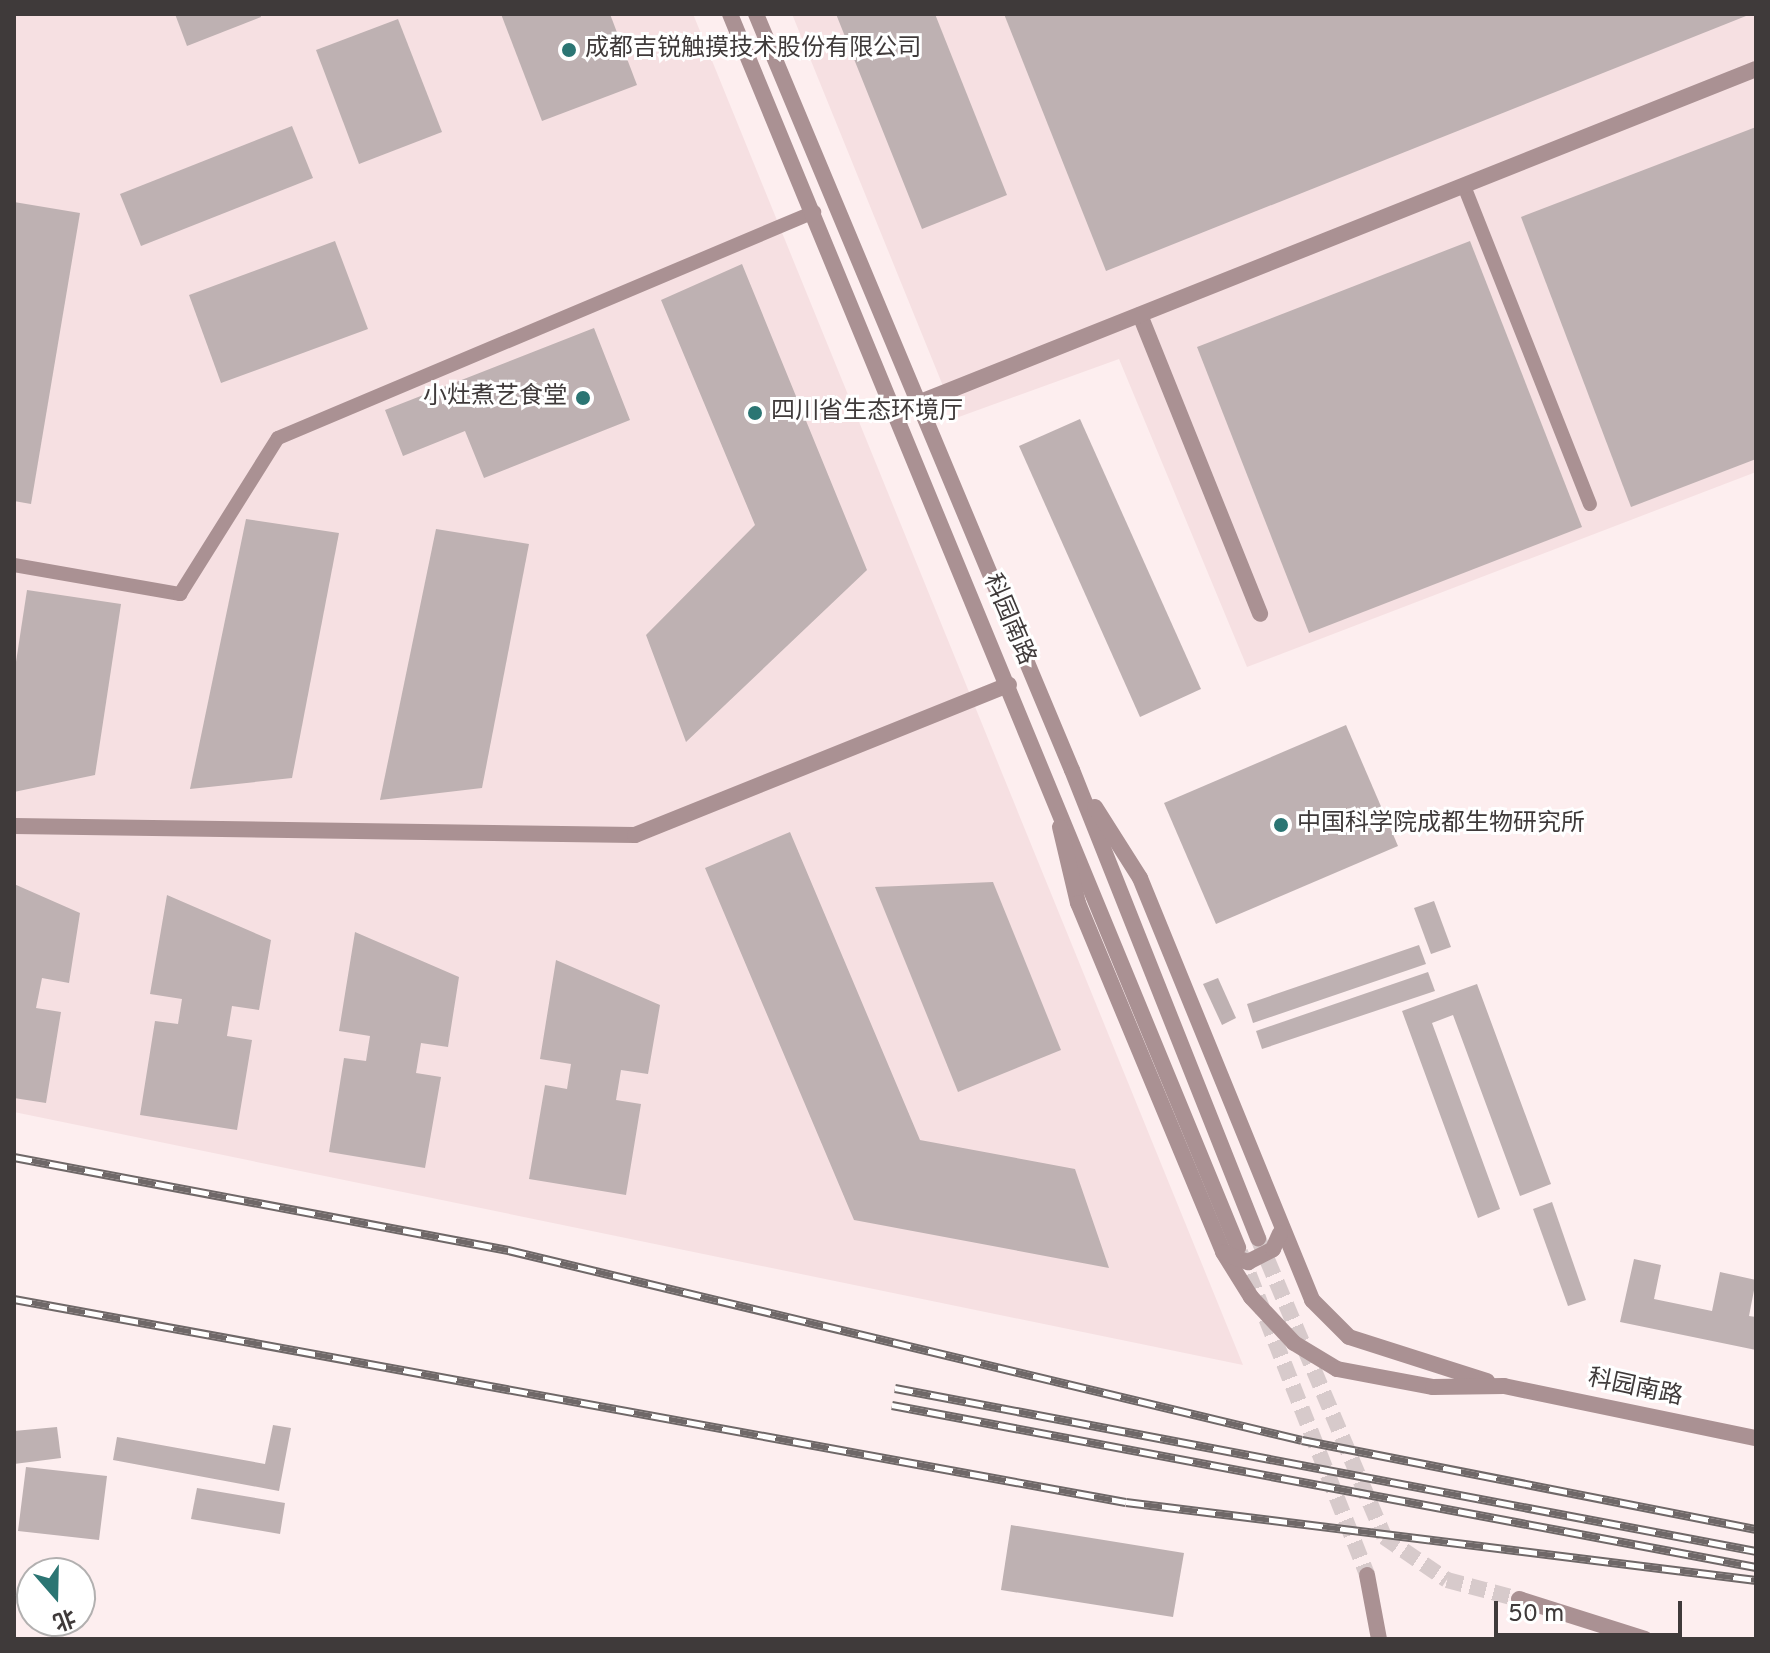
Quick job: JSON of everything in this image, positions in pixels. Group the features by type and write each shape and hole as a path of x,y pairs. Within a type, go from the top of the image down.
{"street":[{"name":"科园南路","path":"730,14 1049,779 1230,1249 1275,1326 1337,1369 1433,1387 1504,1386 1756,1438"},
{"name":"科园南路","path":"756,14 1072,770 1258,1238"},
{"path":"918,403 1756,69"},
{"path":"1140,315 1260,614"},
{"path":"14,826 635,835 1009,685"},
{"path":"1072,770 1140,878 1280,1233 1312,1300 1349,1337 1504,1386"},
{"path":"1230,1249 1248,1262 1273,1249 1280,1233"},
{"path":"1367,1575 1379,1639"},
{"path":"1519,1599 1645,1639"}],"lane":[{"path":"1464,186 1590,504"},
{"path":"14,565 180,594 278,438 814,212"}],"shaded area":[{"path":"14,14 693,14 1243,1365 14,1112"},
{"path":"792,14 1756,14 1756,472 1247,667 1119,359 956,418"}],"building":[{"path":"175,14 260,14 261,17 187,46"},
{"name":"成都吉锐触摸技术股份有限公司","path":"501,14 610,14 637,85 542,121"},
{"path":"836,14 935,14 1007,195 922,229"},
{"path":"1004,14 1751,14 1106,271"},
{"path":"398,19 442,132 359,164 316,50"},
{"path":"292,126 313,178 141,246 120,194"},
{"path":"1756,127 1756,459 1631,507 1521,217"},
{"path":"14,202 80,213 31,504 14,501"},
{"path":"335,241 368,329 221,383 189,295"},
{"path":"1470,241 1582,527 1309,633 1197,347"},
{"name":"四川省生态环境厅","path":"742,264 867,570 686,742 646,635 755,525 661,300"},
{"path":"594,328 630,420 484,478 465,431 403,456 385,410"},
{"path":"1080,419 1201,689 1140,717 1019,446"},
{"path":"246,519 339,533 292,778 190,789"},
{"path":"436,529 529,544 482,788 380,800"},
{"path":"27,590 121,604 95,775 14,792 14,675"},
{"name":"中国科学院成都生物研究所","path":"1346,725 1398,846 1216,924 1164,803"},
{"path":"790,832 920,1140 1075,1169 1109,1268 854,1220 705,868"},
{"path":"993,882 1061,1050 958,1092 875,887"},
{"path":"14,884 80,913 69,983 42,978 36,1008 61,1012 46,1103 14,1098"},
{"path":"167,895 271,940 259,1010 232,1006 227,1036 252,1040 237,1130 140,1115 155,1021 178,1024 182,999 150,994"},
{"path":"1434,901 1451,947 1431,954 1414,908"},
{"path":"355,932 459,977 448,1047 421,1043 416,1073 441,1077 425,1168 329,1152 344,1058 366,1061 370,1036 339,1031"},
{"path":"1419,945 1426,964 1253,1023 1247,1004"},
{"path":"556,960 660,1005 648,1074 621,1070 616,1100 641,1104 626,1195 529,1179 545,1085 567,1089 571,1064 540,1059"},
{"path":"1428,972 1435,991 1262,1049 1256,1031"},
{"path":"1218,978 1236,1018 1222,1025 1203,984"},
{"path":"1477,984 1551,1184 1520,1196 1453,1015 1432,1023 1500,1209 1478,1218 1402,1011"},
{"path":"1552,1202 1586,1300 1568,1306 1533,1209"},
{"path":"1634,1259 1661,1265 1654,1299 1712,1311 1720,1272 1756,1280 1749,1316 1756,1317 1756,1350 1620,1322"},
{"path":"273,1425 291,1428 279,1491 113,1460 117,1437 265,1464"},
{"path":"57,1427 61,1458 14,1464 14,1431"},
{"path":"26,1467 107,1476 99,1540 18,1531"},
{"path":"197,1488 285,1503 280,1534 191,1519"},
{"path":"1011,1525 1184,1553 1173,1617 1001,1590"}],"tunnel":[{"path":"1258,1238 1384,1537 1447,1580 1519,1599"},
{"path":"1240,1252 1367,1575"}],"railway":[{"path":"14,1157 508,1250 1302,1440 1756,1529"},
{"path":"14,1299 1126,1502 1756,1580"},
{"path":"895,1388 1756,1551"},
{"path":"892,1405 1756,1567"}],"place":[{"name":"成都吉锐触摸技术股份有限公司","path":"569,50"},
{"name":"小灶煮艺食堂","path":"583,398"},
{"name":"四川省生态环境厅","path":"755,413"},
{"name":"中国科学院成都生物研究所","path":"1281,825"}]}
